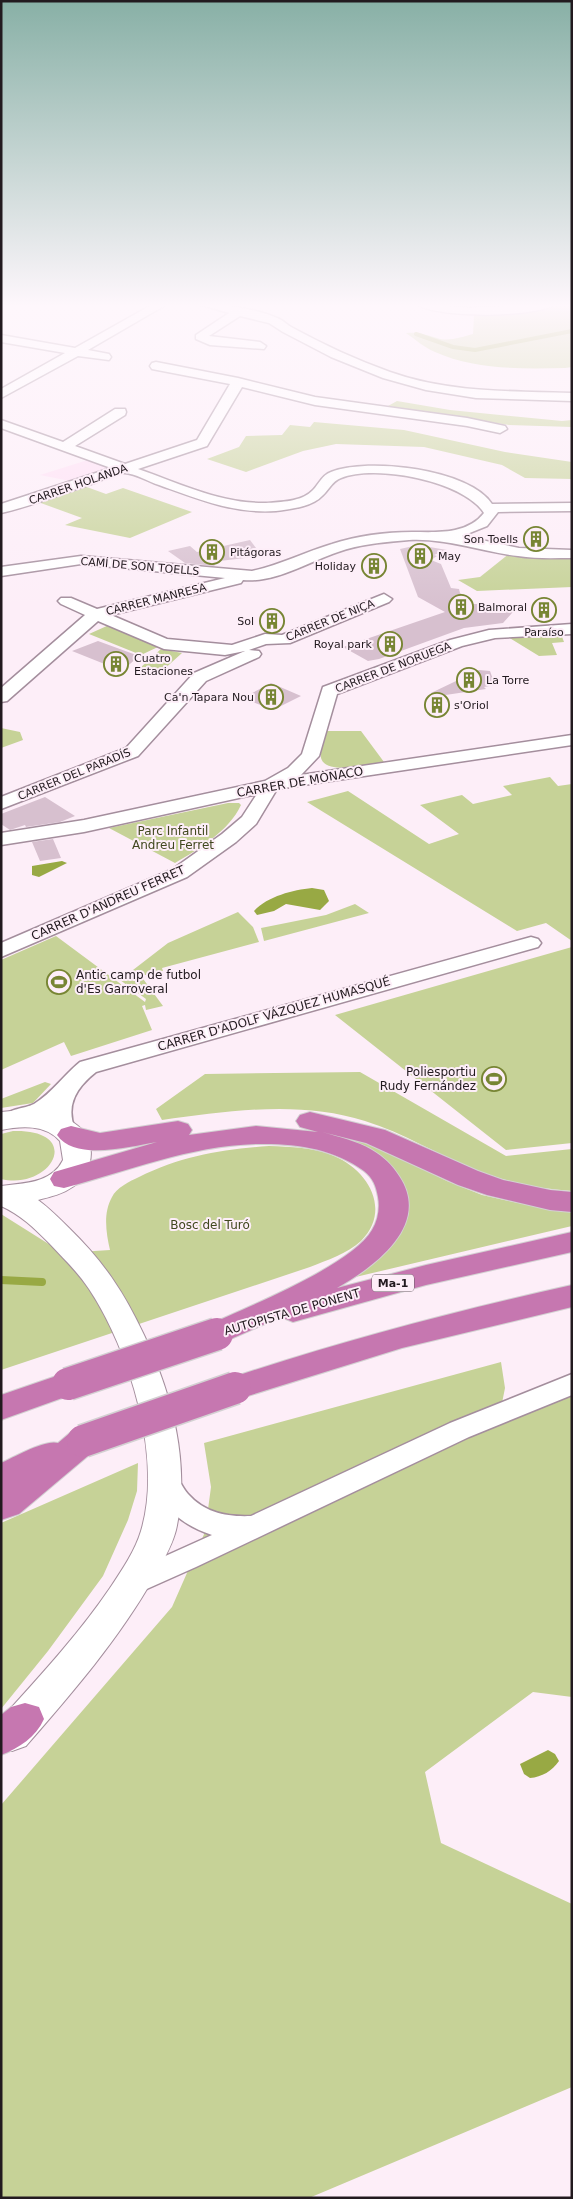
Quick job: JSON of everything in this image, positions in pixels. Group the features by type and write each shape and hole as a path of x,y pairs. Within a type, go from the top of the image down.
{"highway":[{"path":"67,1132 90,1142 100,1142 137,1138 223,1122 304,1120 332,1124 375,1136 460,1175 497,1188 550,1200 572,1202"},
{"path":"64,1179 204,1141 254,1135 291,1136 322,1140 355,1152 378,1169 392,1192 394,1209 389,1226 371,1251 315,1286 217,1334"},
{"name":"AUTOPISTA DE PONENT","path":"217,1334 381,1286 572,1242"},
{"path":"1,1477 83,1441 324,1358 430,1328 572,1296"},
{"name":"Ma-1","path":"1,1408 217,1334"},
{"path":"1,1507 7,1505 83,1441"}],"street":[{"name":"CARRER HOLANDA","path":"1,509 202,442 224,406"},
{"path":"348,406 467,422 500,429"},
{"path":"64,447 120,412"},
{"path":"6,429 64,447 221,503 249,508 294,504 315,496 328,478 343,472 364,468 396,470 449,482 483,500 490,508 491,513 486,522 473,529 442,537"},
{"path":"490,508 572,507"},
{"name":"CAMÍ DE SON TOELLS","path":"1,572 81,560 252,576 282,569 336,547 392,538 442,537 519,552 572,554"},
{"name":"CARRER MANRESA","path":"1,697 96,614 252,576"},
{"name":"CARRER DE NIÇA","path":"275,640 284,640 384,599"},
{"path":"66,601 164,644 234,650 265,639 275,640"},
{"name":"CARRER DE NORUEGA","path":"271,785 294,772 310,756 329,691 456,643 495,633 572,629"},
{"name":"CARRER DEL PARADÍS","path":"1,804 132,752 200,677 274,644 275,640"},
{"name":"CARRER DE MÒNACO","path":"1,840 76,828 271,785 572,740"},
{"name":"CARRER D'ANDREU FERRET","path":"1,951 180,873 229,838 249,820 271,785"},
{"name":"CARRER D'ADOLF VÁZQUEZ HUMASQUÉ","path":"67,1132 59,1122 59,1108 73,1079 88,1067 531,942"},
{"path":"8,1119 41,1109 68,1087"},
{"path":"8,1119 44,1121 67,1132 78,1149 77,1160 58,1190 58,1209 76,1235 82,1257"},
{"path":"1,1196 33,1193 50,1188 64,1179"},
{"path":"1,1196 39,1214 82,1257 125,1324 136,1350 159,1432 164,1458 165,1483 158,1530 149,1554 131,1584 98,1632 13,1729 1,1746"},
{"path":"131,1584 263,1525 486,1417 572,1384"},
{"path":"165,1483 175,1502 194,1516 210,1523 245,1528 263,1525"}],"shaded area":[{"path":"91,459 112,467 70,481 40,475"},
{"path":"62,861 67,863 39,877 32,875 32,866"},
{"path":"312,888 324,890 329,901 320,910 286,904 274,911 257,915 254,911 273,898 297,890"},
{"path":"548,1750 555,1754 559,1761 553,1768 543,1775 530,1778 524,1774 520,1764"}],"green space":[{"path":"388,406 424,406 562,421 572,420 572,427 509,425"},
{"path":"314,422 404,430 505,452 572,462 572,479 525,478 502,465 424,447 336,444 303,451 246,472 207,459 239,447 246,436 282,435 290,425 310,427"},
{"path":"84,486 106,494 123,488 192,512 130,538 65,525 82,518 38,502"},
{"path":"510,553 572,557 572,587 477,591 458,580 480,577"},
{"path":"109,625 160,646 141,655 89,634"},
{"path":"561,634 564,642 552,643 557,655 539,656 508,637"},
{"path":"161,649 182,653 161,672 140,668"},
{"path":"1,728 20,732 23,740 1,748"},
{"path":"326,731 361,731 384,762 350,768 340,768 325,763 321,755"},
{"path":"550,777 558,786 572,784 572,941 546,923 517,931 307,802 348,791 429,844 459,834 420,805 462,795 473,804 512,795 503,786"},
{"name":"Parc Infantil Andreu Ferret","path":"228,803 239,803 241,805 229,823 203,845 175,863 109,828"},
{"path":"355,904 369,913 264,941 261,928 326,915"},
{"name":"Antic camp de futbol d'Es Garroveral","path":"238,912 253,927 259,942 162,968 163,971 141,976 163,1006 146,1010 145,1005 142,1006 152,1030 71,1056 64,1042 1,1070 1,960 56,936 145,1002 146,999 120,980 168,943"},
{"name":"Poliesportiu Rudy Fernández","path":"572,947 572,1143 506,1150 335,1015"},
{"path":"360,1072 506,1156 572,1149 572,1191 547,1189 499,1178 462,1164 379,1126 340,1115 315,1111 264,1109 162,1120 156,1109 205,1074"},
{"path":"45,1082 51,1084 33,1103 1,1108 1,1099"},
{"path":"13,1131 35,1133 49,1139 54,1148 53,1159 46,1169 35,1176 19,1180 1,1179 1,1134"},
{"path":"327,1134 372,1144 447,1181 482,1195 523,1204 572,1210 572,1226 347,1279 376,1260 389,1248 399,1233 406,1203"},
{"name":"Bosc del Turó","path":"269,1146 302,1148 326,1153 346,1162 357,1171 366,1181 372,1192 375,1204 375,1217 370,1229 361,1241 343,1253 310,1267 1,1370 1,1214 63,1253 110,1250 107,1210 114,1194 124,1185 155,1170 186,1159 235,1149"},
{"path":"501,1362 505,1388 499,1418 572,1390 572,1697 533,1692 425,1772 441,1843 572,1904 572,2087 309,2198 1,2198 1,1805 172,1607 205,1532 211,1487 204,1443"},
{"path":"138,1463 137,1491 128,1520 103,1576 48,1651 1,1709 1,1523"}],"building":[{"name":"Pitágoras","path":"250,540 262,556 211,562 215,566 185,563 168,551 190,546 197,552"},
{"path":"418,545 447,550 434,555 437,556 431,560 441,564 451,588 459,589 460,593 469,598 470,604 477,604 478,607 519,605 503,623 464,628 379,659 368,661 343,647 445,612 418,597 400,549"},
{"name":"Cuatro Estaciones","path":"98,641 139,656 122,671 72,651"},
{"path":"479,670 490,671 495,685 484,687 486,689 432,697 431,693"},
{"name":"Ca'n Tapara Nou","path":"271,683 301,696 273,710 243,698"},
{"path":"45,797 75,816 60,822 26,827 25,825 10,830 1,824 1,814"},
{"path":"53,839 61,858 40,861 32,842"}],"waterway":[{"path":"1,1280 42,1282"}],"place":[{"name":"Son Toells","path":"536,539"},
{"name":"Pitágoras","path":"212,552"},
{"name":"May","path":"420,556"},
{"name":"Holiday","path":"374,566"},
{"name":"Balmoral","path":"461,607"},
{"name":"Paraíso","path":"544,610"},
{"name":"Sol","path":"272,621"},
{"name":"Royal park","path":"390,644"},
{"name":"Cuatro Estaciones","path":"116,664"},
{"name":"La Torre","path":"469,680"},
{"name":"Ca'n Tapara Nou","path":"271,697"},
{"name":"s'Oriol","path":"437,705"},
{"name":"Antic camp de futbol d'Es Garroveral","path":"59,982"},
{"name":"Poliesportiu Rudy Fernández","path":"494,1079"}]}
